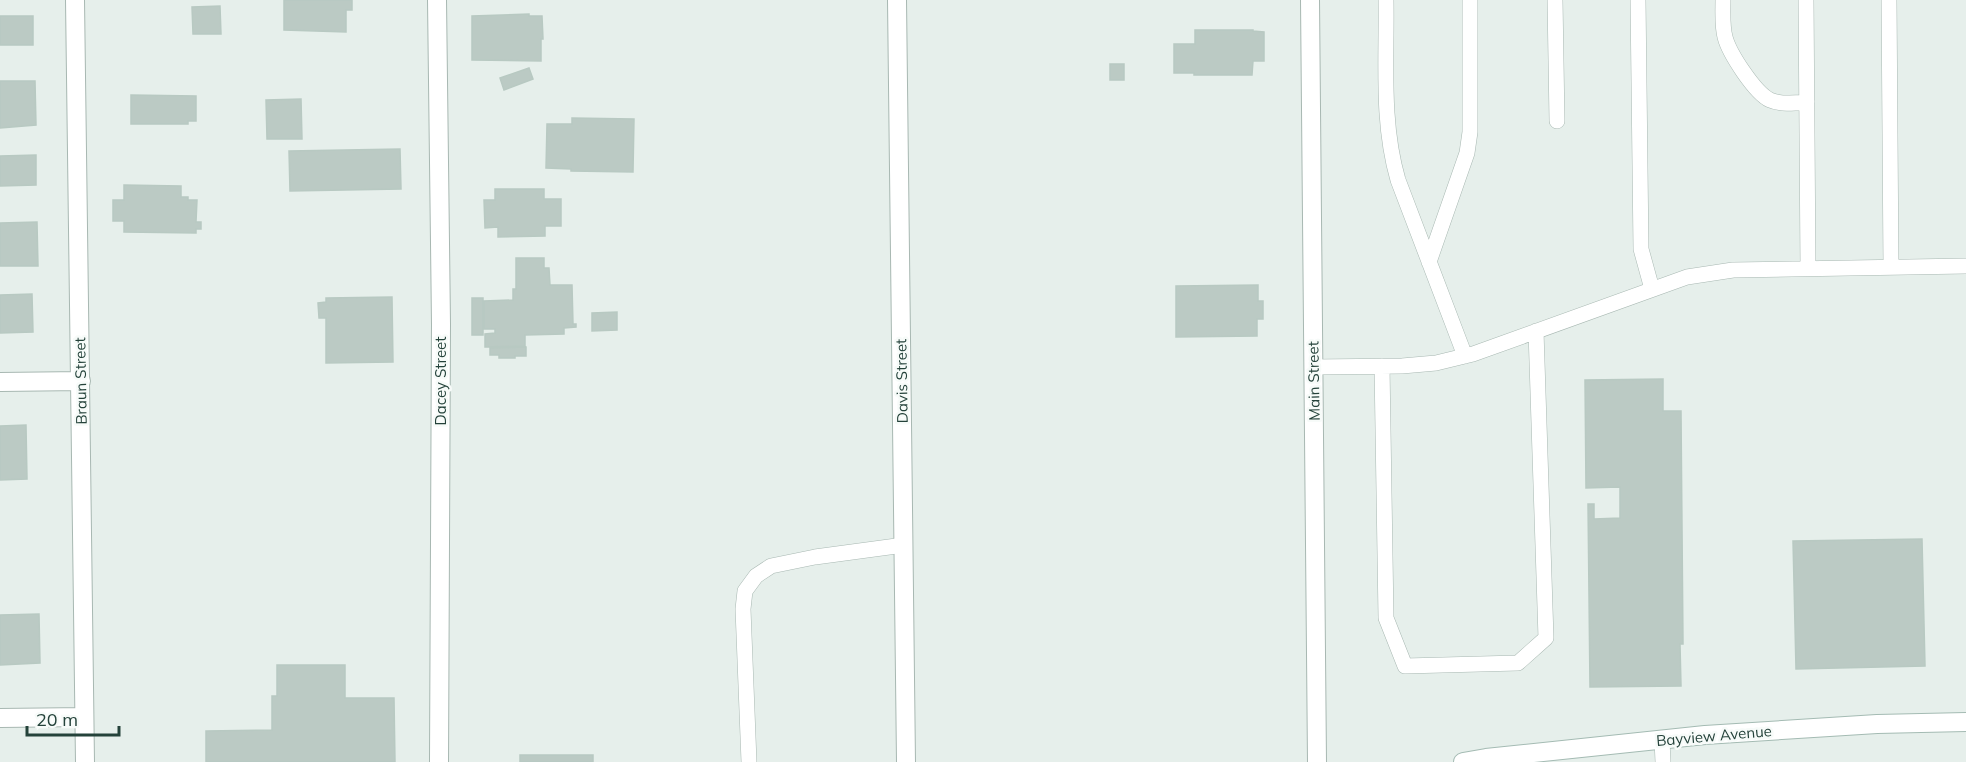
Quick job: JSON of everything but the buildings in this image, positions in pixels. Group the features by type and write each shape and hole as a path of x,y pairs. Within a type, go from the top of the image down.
{"street":[{"name":"Braun Street","path":"75,0 85,762"},
{"name":"Dacey Street","path":"437,0 441,324 439,762"},
{"name":"Davis Street","path":"897,0 906,762"},
{"name":"Main Street","path":"1310,0 1317,762"},
{"path":"0,382 81,381"},
{"path":"0,718 84,717"},
{"name":"Bayview Avenue","path":"1463,762 1662,740 1877,724 1966,722"}],"lane":[{"path":"1386,0 1387,123 1390,154 1465,356"},
{"path":"1429,262 1467,153 1470,132 1470,0"},
{"path":"1555,0 1557,121"},
{"path":"1638,0 1641,249 1644,267 1652,289"},
{"path":"1723,0 1724,34 1728,47 1758,92 1776,102 1807,102"},
{"path":"1806,0 1808,268"},
{"path":"1889,0 1891,267"},
{"path":"1314,367 1436,363 1465,356 1687,277 1732,270 1966,266"},
{"path":"1382,366 1386,618 1405,666 1518,663 1546,638 1536,331"},
{"path":"749,762 743,609 745,591 756,576 771,566 815,557 904,546"},
{"path":"1662,740 1663,762"}]}
